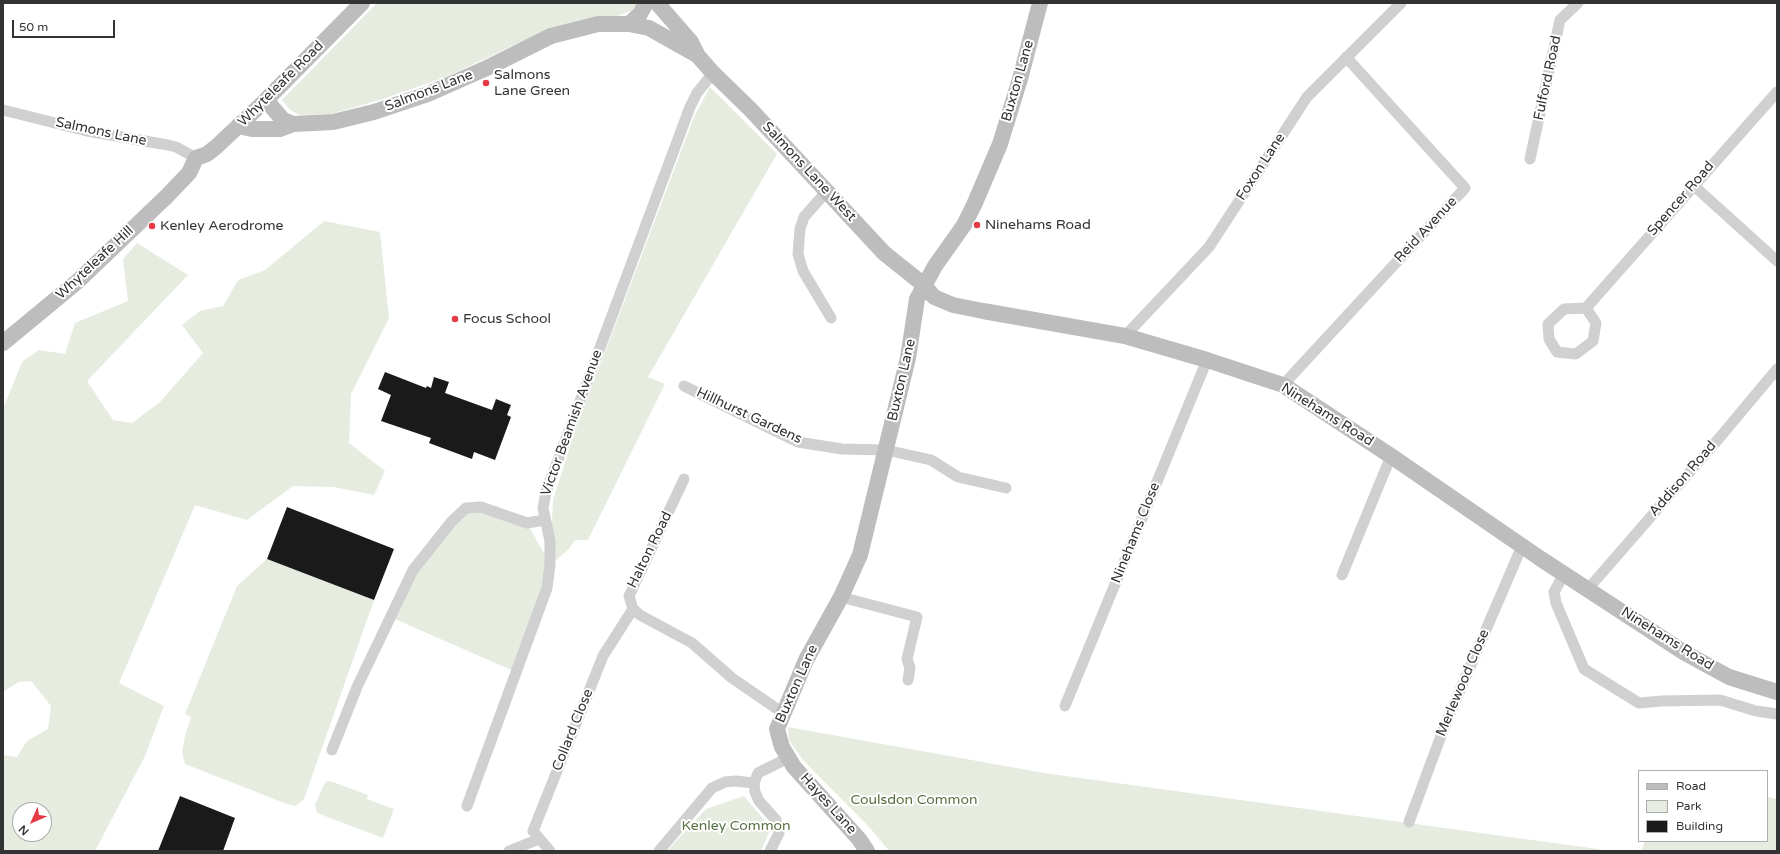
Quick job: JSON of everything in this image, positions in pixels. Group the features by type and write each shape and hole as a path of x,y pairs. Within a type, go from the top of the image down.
{"street":[{"path":"629,24 640,14 646,3"},
{"name":"Salmons Lane West","path":"657,3 691,42 698,56 713,73 751,110 884,253 924,285"},
{"name":"Buxton Lane","path":"788,758 782,748 777,729 806,660 841,597 860,556 908,358 916,315 917,299 924,285 964,225 1000,144 1020,79 1040,3"},
{"name":"Foxon Lane","path":"1125,336 1209,247 1306,96 1401,3"},
{"name":"Fulford Road","path":"1530,160 1560,20 1578,3"},
{"name":"Whyteleafe Road","path":"196,158 207,154 266,100 357,5"},
{"name":"Salmons Lane","path":"238,126 252,129 280,129 293,124 333,122 374,112 428,94 489,67 551,36 598,24 629,24"},
{"name":"Salmons Lane West","path":"629,24 649,28 698,56"},
{"name":"Reid Avenue","path":"1283,385 1465,188 1346,57"},
{"name":"Victor Beamish Avenue","path":"467,806 547,588 550,565 550,541 542,508 546,492 690,107 697,93 713,73"},
{"name":"Spencer Road","path":"1586,308 1777,92"},
{"path":"266,100 283,120 293,124"},
{"name":"Salmons Lane","path":"3,110 87,130 168,145 176,147 196,158"},
{"name":"Whyteleafe Hill","path":"3,343 78,281 167,196 189,173 196,158"},
{"path":"1694,185 1777,261"},
{"path":"827,191 804,217 800,229 798,254 804,271 831,318"},
{"name":"Ninehams Road","path":"924,285 934,297 953,305 1125,336 1207,360 1283,385 1391,456 1522,546 1685,653 1729,677 1777,692"},
{"path":"1586,308 1596,324 1593,341 1576,354 1557,352 1549,339 1548,324 1564,309 1586,308"},
{"name":"Ninehams Close","path":"1065,706 1207,360"},
{"name":"Addison Road","path":"1588,589 1777,369"},
{"name":"Hillhurst Gardens","path":"684,386 798,442 842,449 886,450 931,460 958,477 1006,488"},
{"path":"1342,576 1391,456"},
{"name":"Halton Road","path":"684,479 629,596 633,609 640,615 692,643 732,678 783,713"},
{"path":"332,750 357,687 413,570 452,521 466,508 481,507 527,523 545,520"},
{"name":"Merlewood Close","path":"1409,822 1445,725 1522,546"},
{"path":"1564,574 1554,592 1556,603 1584,669 1639,703 1662,700 1720,700 1756,711 1777,714"},
{"path":"841,597 918,617 907,659 910,668 908,680"},
{"name":"Collard Close","path":"539,839 533,831 603,656 633,609"},
{"path":"770,851 779,833 776,820 759,801 755,792 754,783 758,773 788,758"},
{"name":"Hayes Lane","path":"788,758 800,775 859,839 867,851"},
{"path":"659,851 712,788 725,782 735,781 754,783"},
{"path":"509,850 539,839 550,851"}],"green space":[{"path":"377,3 638,3 632,10 618,16 581,20 514,45 446,77 383,99 331,114 300,115 290,110 282,100"},
{"path":"710,87 777,154 648,377 665,384 588,540 575,540 568,550 550,565 516,672 390,617 413,570 466,508 527,523 550,564 553,500 574,434 694,117"},
{"path":"324,221 380,232 389,318 351,394 349,443 385,471 374,495 334,487 293,486 247,520 195,505 119,683 164,706 145,756 95,851 3,851 3,755 17,757 27,741 48,729 51,706 31,681 19,682 3,692 3,405 5,404 22,362 39,350 65,354 75,323 128,301 123,259 137,243 188,275 87,381 113,420 132,423 160,402 203,353 182,325 200,311 223,306 238,280 265,270"},
{"path":"267,559 374,600 304,799 296,806 287,804 185,764 182,752 191,717 185,714 237,586"},
{"name":"Coulsdon Common","path":"788,727 1044,773 1612,851 889,851 871,829 802,759 789,740"},
{"path":"330,781 368,795 367,799 394,809 383,838 317,813 315,805 325,782"},
{"name":"Kenley Common","path":"744,796 771,828 761,851 667,851 706,809"},
{"path":"1768,797 1777,799 1777,851 1641,851 1645,842 1768,842"}],"building":[{"path":"385,372 426,388 427,386 431,388 434,377 449,382 445,393 492,410 496,399 511,405 507,415 511,417 495,460 474,452 472,459 429,443 431,438 381,421 391,395 378,389"},
{"path":"287,507 394,549 374,600 267,559"},
{"path":"180,796 235,818 223,851 158,851"}],"place":[{"name":"Salmons Lane Green","path":"486,83"},
{"name":"Ninehams Road","path":"977,225"},
{"name":"Kenley Aerodrome","path":"152,226"},
{"name":"Focus School","path":"455,319"}]}
